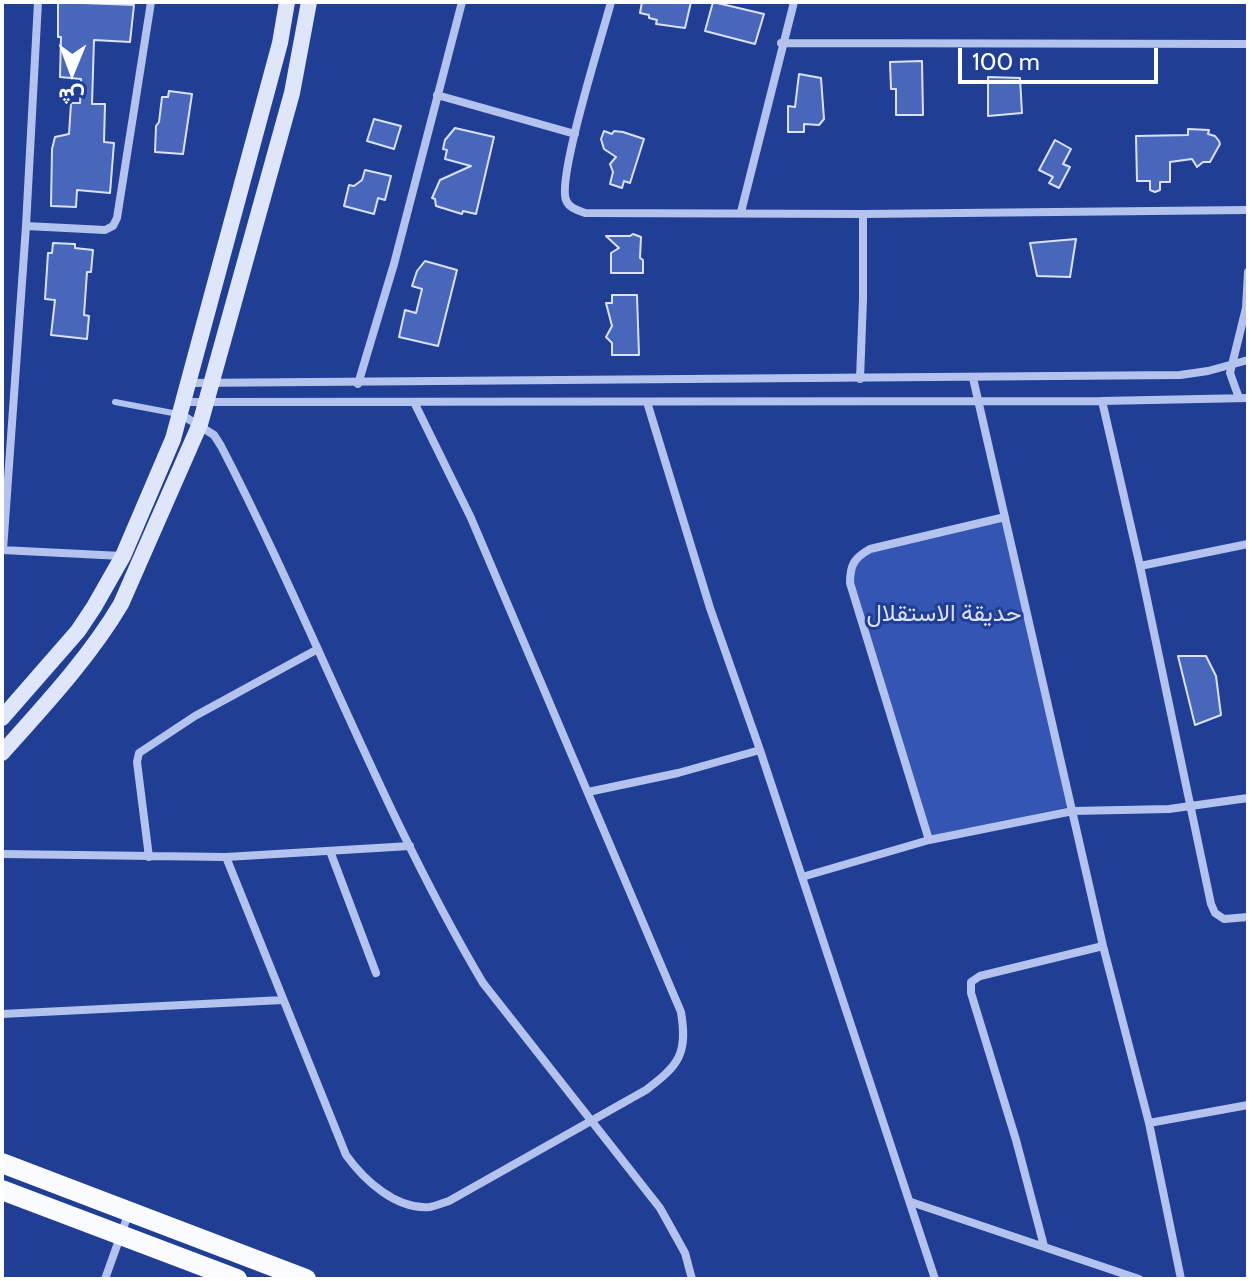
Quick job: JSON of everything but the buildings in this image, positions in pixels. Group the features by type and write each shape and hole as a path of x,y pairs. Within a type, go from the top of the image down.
{"main road":[{"path":"2,718 78,631 123,556 183,408 280,43 287,2"},
{"path":"2,753 81,661 114,617 132,584 200,424 292,93 309,2"},
{"path":"2,1163 306,1279"},
{"path":"2,1190 237,1279"}],"street":[{"path":"38,2 3,550 123,556"},
{"path":"26,226 105,230 113,226 117,218 151,2"},
{"path":"358,384 394,264 462,2"},
{"path":"611,2 575,134 564,190 566,202 573,209 585,213 1248,210"},
{"path":"741,212 781,43 794,2"},
{"path":"781,43 1248,44"},
{"path":"437,95 575,134"},
{"path":"860,379 863,214"},
{"path":"1248,272 1248,322"},
{"path":"1244,398 1231,382 1231,364 1246,308"},
{"path":"189,383 1180,375 1248,360"},
{"path":"973,378 1103,946 1149,1123 1181,1279"},
{"path":"183,408 206,402 1102,401 1244,398"},
{"path":"1102,401 1215,913 1224,919 1248,917"},
{"path":"226,857 346,1155 359,1173 380,1190 408,1203 430,1207 449,1201 646,1090 667,1074 682,1056 684,1033 681,1012 471,518 414,402"},
{"path":"647,402 710,608 935,1279"},
{"path":"183,408 214,435 231,465 410,846 483,983 674,1229 692,1279"},
{"path":"929,840 850,583 850,567 857,556 870,549 1005,517"},
{"path":"1140,566 1248,544"},
{"path":"149,857 137,762 139,753 195,716 316,650"},
{"path":"588,792 678,773 760,750"},
{"path":"802,877 929,840 1073,811 1191,807 1248,798"},
{"path":"2,854 226,857 410,846"},
{"path":"330,851 376,973"},
{"path":"1044,1246 1016,1140 971,993 971,982 980,976 1103,946"},
{"path":"2,1014 283,1000"},
{"path":"1149,1123 1248,1105"},
{"path":"911,1202 1139,1279"},
{"path":"105,1279 129,1211"}],"lane":[{"path":"115,402 183,408"}],"green space":[{"name":"حديقة الاستقلال","path":"1005,517 1072,806 929,840 850,583 857,556"}]}
